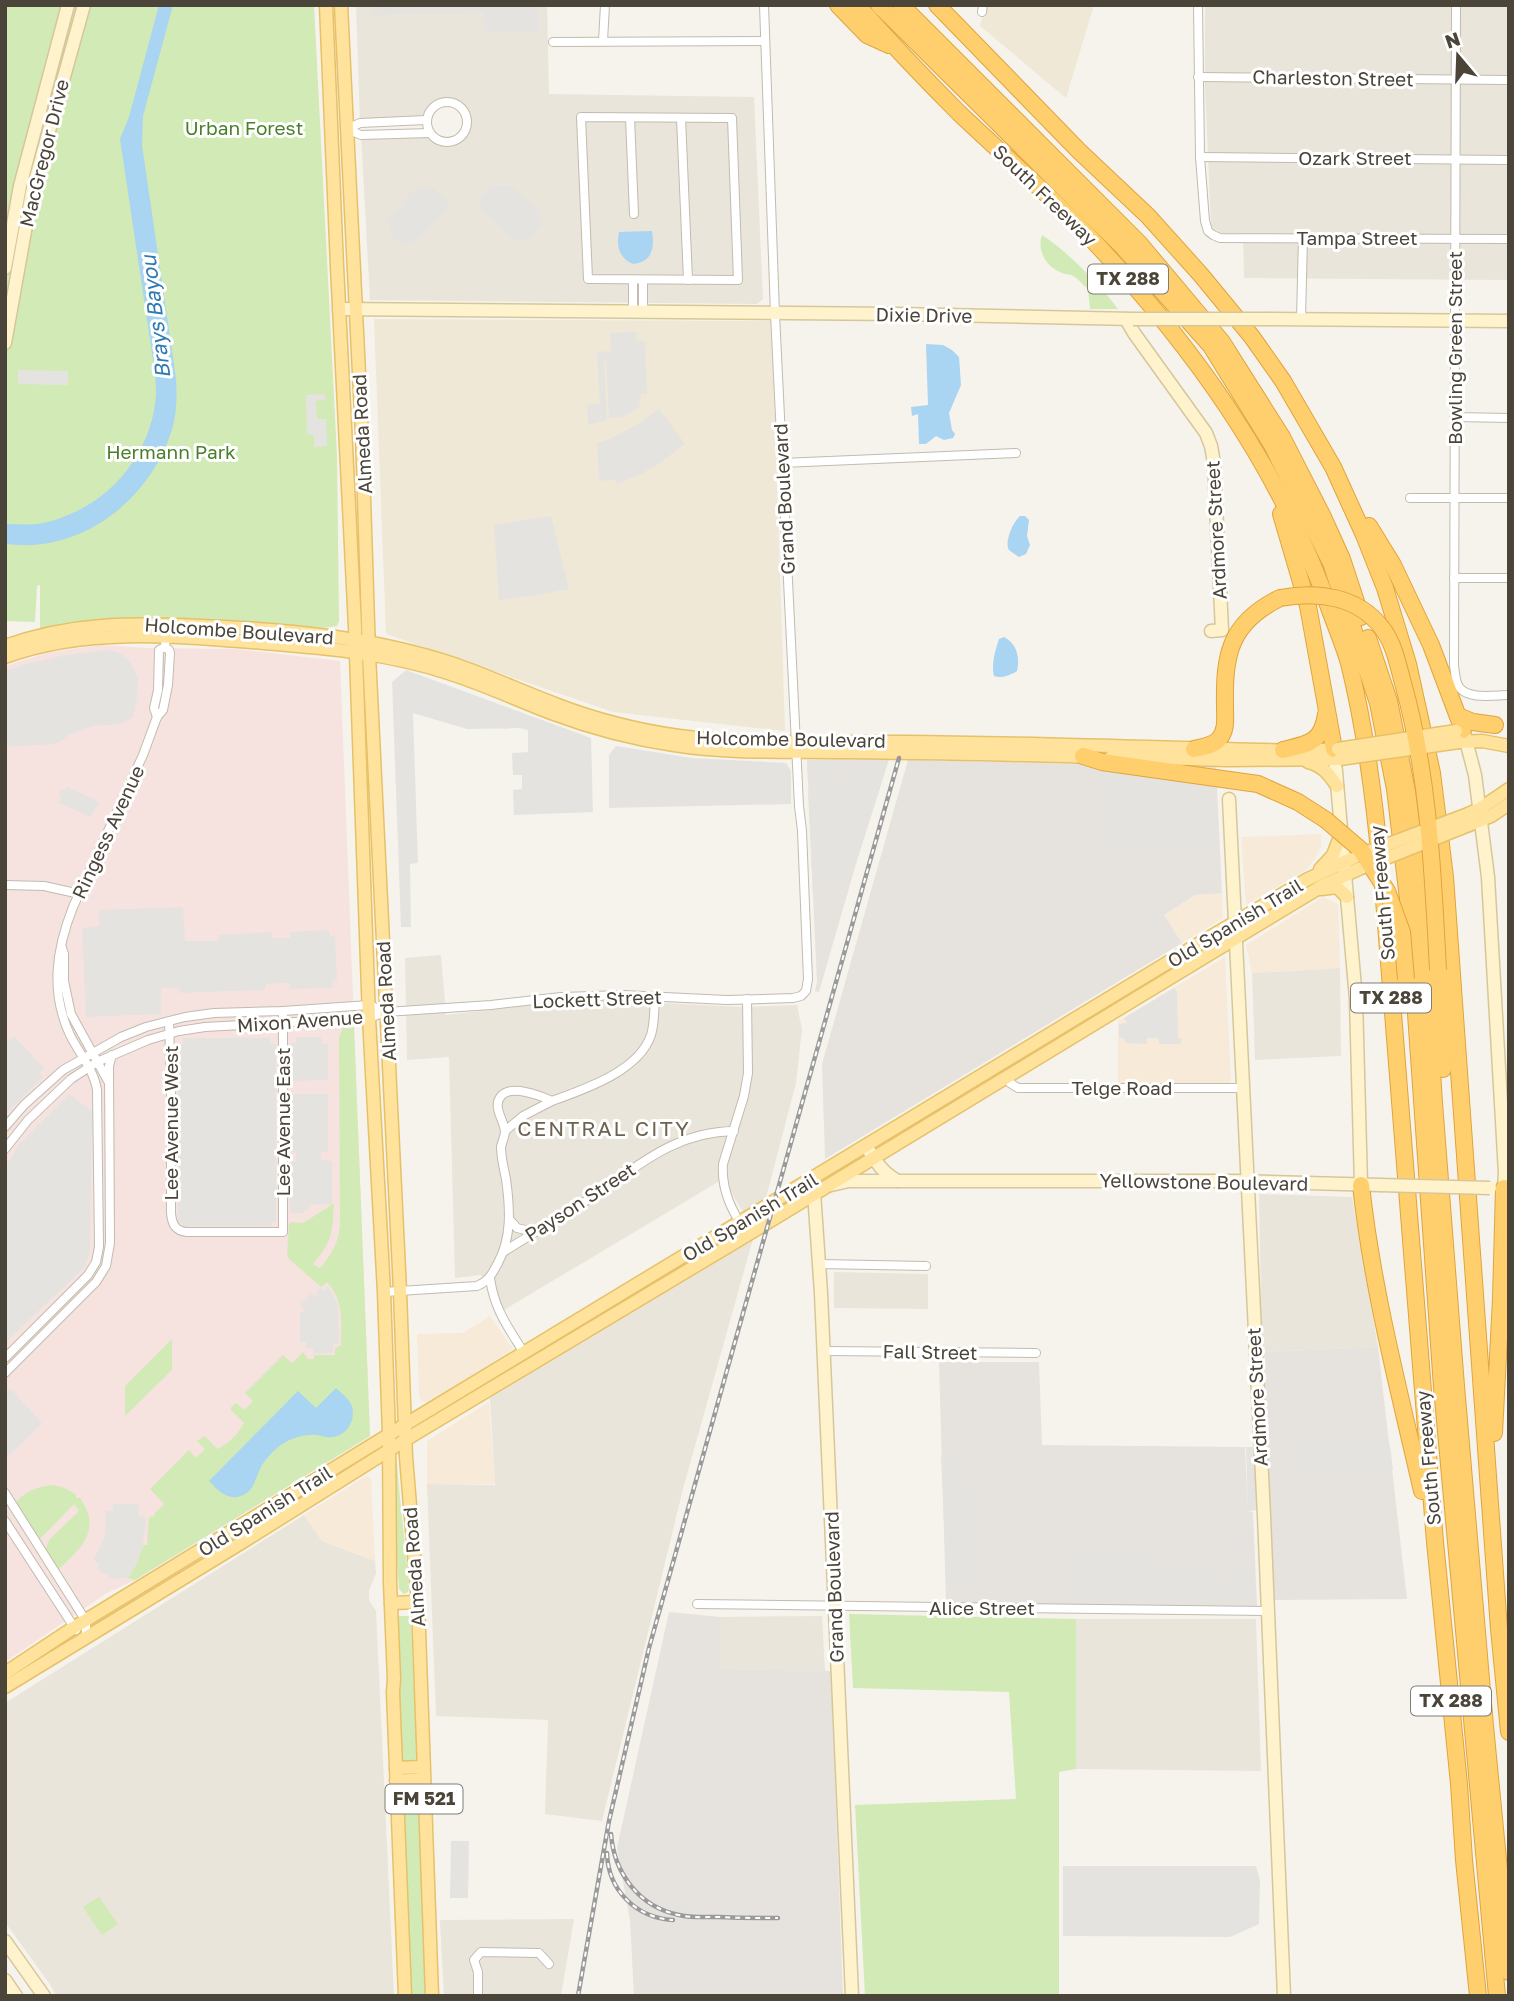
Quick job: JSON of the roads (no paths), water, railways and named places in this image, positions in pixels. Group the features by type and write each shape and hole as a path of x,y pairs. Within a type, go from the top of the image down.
{"highway":[{"path":"838,5 867,35 895,47"},
{"name":"South Freeway","path":"857,5 958,112 1082,229 1151,304 1226,402 1267,471 1309,554 1348,661 1370,774 1384,901 1435,1542 1478,1996"},
{"path":"878,5 1121,245 1211,346 1272,445 1331,563 1358,641 1377,703 1395,789 1408,899 1497,1996"},
{"path":"901,5 1139,243 1222,342 1282,437 1322,514 1342,559 1389,701 1408,791 1421,897 1449,1387 1509,1972"},
{"name":"TX 288","path":"937,5 1079,151 1148,216 1252,337 1283,381 1334,467 1385,588 1408,664 1432,773 1445,877 1509,1732"},
{"path":"950,5 1033,102"},
{"path":"1334,467 1393,565 1432,645 1460,732 1478,724 1502,724"},
{"path":"1267,471 1308,606 1337,754"},
{"path":"1194,749 1214,744 1224,732 1224,675 1229,652 1235,637 1259,610 1280,598 1309,594 1336,597 1358,608 1383,629 1394,652 1417,743 1433,878 1452,1254 1449,1387"},
{"path":"1283,750 1314,740 1325,727 1327,708"},
{"path":"1083,757 1258,785 1298,802 1326,820 1361,850 1387,891 1402,933 1417,1159 1432,1314 1449,1387"},
{"path":"1361,1185 1384,1324 1435,1542"},
{"path":"1493,1537 1495,1412 1502,1299 1501,1188"},
{"path":"1464,1860 1468,1996"}],"main road":[{"name":"Almeda Road","path":"326,5 369,1012 384,1292 396,1775 405,1996"},
{"name":"Almeda Road","path":"341,5 405,1440 418,1602 432,1996"},
{"path":"331,130 347,129"},
{"path":"346,435 362,435"},
{"name":"Holcombe Boulevard","path":"5,646 29,643 88,626 109,624 166,636 303,646 355,653 369,648"},
{"name":"Holcombe Boulevard","path":"166,636 231,627 355,639 369,648 398,659 450,673 597,728 639,739 709,749 978,743 1283,750 1337,754"},
{"name":"Holcombe Boulevard","path":"5,657 29,643"},
{"name":"Holcombe Boulevard","path":"796,746 1227,760 1298,760 1460,732 1482,741 1509,746"},
{"path":"1298,760 1322,767 1337,786"},
{"name":"Old Spanish Trail","path":"1482,814 1509,789"},
{"name":"Old Spanish Trail","path":"1147,984 1236,939 1345,875 1359,862 1509,804"},
{"path":"1308,879 1328,862 1341,834"},
{"name":"Old Spanish Trail","path":"568,1335 648,1279 911,1119 989,1079 1055,1040 1147,984 1235,923 1308,879 1343,861 1359,862"},
{"path":"1314,891 1337,887 1347,897"},
{"name":"Old Spanish Trail","path":"5,1687 496,1386 528,1359 568,1335 656,1290 830,1185 918,1131 989,1079 1006,1077 1055,1040"},
{"path":"911,1119 918,1131"},
{"path":"648,1279 656,1290"},
{"name":"Old Spanish Trail","path":"5,1673 389,1434 489,1374 528,1359"},
{"path":"489,1374 496,1386"},
{"path":"273,1506 282,1517"},
{"path":"180,1563 188,1575"},
{"path":"391,1603 418,1602"},
{"path":"396,1775 423,1773"}],"street":[{"name":"MacGregor Drive","path":"5,268 20,186 68,5"},
{"name":"MacGregor Drive","path":"5,343 32,192 84,5"},
{"path":"603,41 605,5"},
{"name":"Grand Boulevard","path":"764,5 775,314 808,967 806,991"},
{"path":"1198,5 1200,158"},
{"name":"Bowling Green Street","path":"1456,5 1454,665 1458,684 1467,694 1509,695"},
{"path":"553,42 765,41"},
{"name":"Charleston Street","path":"1198,77 1509,80"},
{"path":"347,129 360,135 429,133 440,141 452,142 465,131 467,119 460,106 444,102 432,108 426,120 429,133"},
{"path":"581,117 630,118 732,118 738,280 588,279 581,117"},
{"path":"630,118 634,214"},
{"path":"681,118 688,280"},
{"path":"347,129 360,123 426,120"},
{"name":"Ozark Street","path":"1200,158 1509,160"},
{"name":"Tampa Street","path":"1200,158 1205,221 1208,231 1220,237 1509,239"},
{"path":"1301,319 1303,237"},
{"path":"633,280 638,312"},
{"path":"638,312 643,280"},
{"name":"Dixie Drive","path":"339,309 1509,321"},
{"name":"Ardmore Street","path":"1130,319 1133,333 1197,419 1211,446 1222,630 1212,631"},
{"path":"1454,418 1509,418"},
{"path":"782,463 1016,453"},
{"path":"1410,498 1509,498"},
{"path":"1454,578 1509,578"},
{"name":"Ringess Avenue","path":"5,1358 88,1275 99,1252 97,1090 94,1078 70,1034 60,1005 58,954 62,948 67,924 143,755 157,717 154,708 158,690 159,650 166,636"},
{"path":"1460,732 1475,775 1482,814 1489,890 1505,1173 1501,1188"},
{"path":"1337,754 1337,786 1356,999 1361,1185"},
{"name":"Ardmore Street","path":"1229,799 1284,1996"},
{"path":"5,885 44,886 80,894"},
{"name":"Ringess Avenue","path":"62,948 64,981 71,1014 109,1084"},
{"name":"Lockett Street","path":"386,1012 561,997 793,998 806,991"},
{"path":"384,1292 473,1287 490,1278 505,1251 508,1236 509,1202 501,1147 505,1131 523,1116 616,1073 637,1059 651,1034 654,996"},
{"path":"747,999 748,1073 723,1164 727,1199 747,1235"},
{"name":"Lee Avenue East","path":"173,1225 187,1232 283,1232 283,1011"},
{"name":"Mixon Avenue","path":"5,1149 14,1136 61,1088 88,1068 112,1055 170,1033 205,1027 283,1023 369,1012"},
{"name":"Mixon Avenue","path":"5,1128 24,1105 56,1076 83,1058 127,1034 169,1021 214,1013 386,1012"},
{"name":"Lee Avenue West","path":"169,1021 173,1225"},
{"path":"5,1373 102,1275 109,1254 109,1066 112,1055"},
{"name":"Telge Road","path":"1006,1077 1018,1088 1243,1088"},
{"path":"505,1131 501,1124 498,1104 501,1096 508,1091 515,1090 552,1101"},
{"path":"5,1128 14,1136"},
{"name":"Payson Street","path":"505,1251 577,1207 661,1150 707,1133 734,1131"},
{"path":"866,1146 887,1175 899,1181"},
{"path":"99,1177 109,1177"},
{"name":"Grand Boulevard","path":"813,1178 824,1351 852,1996"},
{"name":"Yellowstone Boulevard","path":"830,1185 849,1181 1247,1181 1501,1188"},
{"path":"509,1219 517,1228 534,1233"},
{"path":"819,1265 926,1266"},
{"path":"490,1278 496,1307 528,1359"},
{"path":"473,1287 496,1307"},
{"name":"Fall Street","path":"824,1351 1036,1353"},
{"path":"5,1493 86,1621 86,1637"},
{"path":"5,1521 73,1629 86,1637"},
{"name":"Alice Street","path":"697,1604 1267,1611"},
{"path":"8,1950 44,1996"},
{"path":"478,1996 478,1972 474,1959 481,1952 540,1953 550,1964"},
{"path":"5,1980 16,1996"}],"water":[{"name":"Brays Bayou","path":"159,5 173,5 143,116 142,145 176,378 173,426 153,471 121,508 80,534 29,545 5,544 5,524 38,524 54,520 79,510 109,490 133,462 149,429 154,411 155,376 120,139 129,117"},
{"path":"652,231 653,243 648,257 633,264 624,258 618,247 619,232"},
{"path":"926,344 943,345 959,357 961,385 949,413 955,434 953,438 944,440 936,436 926,444 919,444 918,414 912,416 911,407 928,405"},
{"path":"1020,516 1029,520 1027,536 1030,545 1026,554 1019,557 1009,550 1008,537"},
{"path":"1004,637 1012,643 1016,651 1017,671 997,677 993,672 994,658 999,639"},
{"path":"336,1388 353,1409 350,1425 343,1433 331,1437 306,1435 285,1442 267,1458 252,1487 241,1496 227,1496 209,1481 298,1391 316,1408"}],"railway":[{"path":"578,1996 609,1821 649,1648 899,758"},
{"path":"611,1834 617,1862 623,1875 641,1896 665,1911 689,1917 778,1918"},
{"path":"607,1853 613,1879 627,1900 648,1914 673,1920"}],"district":[{"name":"CENTRAL CITY","path":"604,1129"}],"park label":[{"name":"Urban Forest","path":"244,128"},
{"name":"Hermann Park","path":"171,452"}]}
